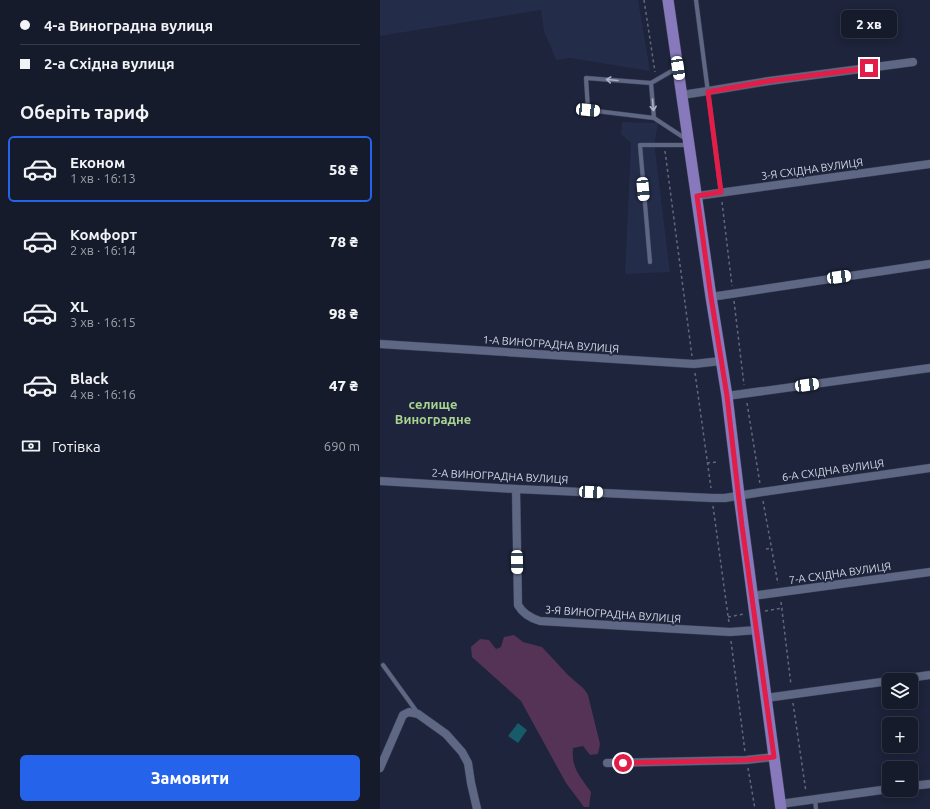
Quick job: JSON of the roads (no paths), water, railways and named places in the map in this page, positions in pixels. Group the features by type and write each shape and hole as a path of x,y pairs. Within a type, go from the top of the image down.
{"main road":[{"path":"668,0 711,297 727,396 780,806"}],"street":[{"path":"682,94 708,92 769,81 913,62"},
{"name":"3-Я СХІДНА ВУЛИЦЯ","path":"697,196 930,164"},
{"path":"711,297 930,264"},
{"name":"1-А ВИНОГРАДНА ВУЛИЦЯ","path":"380,344 694,364 721,361"},
{"path":"727,396 930,368"},
{"name":"6-А СХІДНА ВУЛИЦЯ","path":"739,495 930,468"},
{"name":"2-А ВИНОГРАДНА ВУЛИЦЯ","path":"380,481 712,498 725,498 739,495"},
{"name":"3-Я ВИНОГРАДНА ВУЛИЦЯ","path":"516,489 518,605 521,611 525,614 540,620 730,632 757,630"},
{"name":"7-А СХІДНА ВУЛИЦЯ","path":"752,596 930,572"},
{"path":"918,677 930,675"},
{"path":"766,698 882,682"},
{"path":"380,768 403,715 409,712 418,714 446,734 462,752 468,763 477,809"},
{"path":"607,763 746,760 774,757"},
{"path":"918,785 930,784"},
{"path":"780,806 882,790"}],"lane":[{"path":"696,0 721,192"},
{"path":"678,68 651,83 586,78 588,110 654,118 689,142"},
{"path":"651,83 654,118"},
{"path":"650,262 640,145 664,145 689,142"},
{"path":"383,665 418,714"},
{"path":"811,800 816,809"}],"district":[{"name":"селище Виноградне","path":"433,412"}]}
